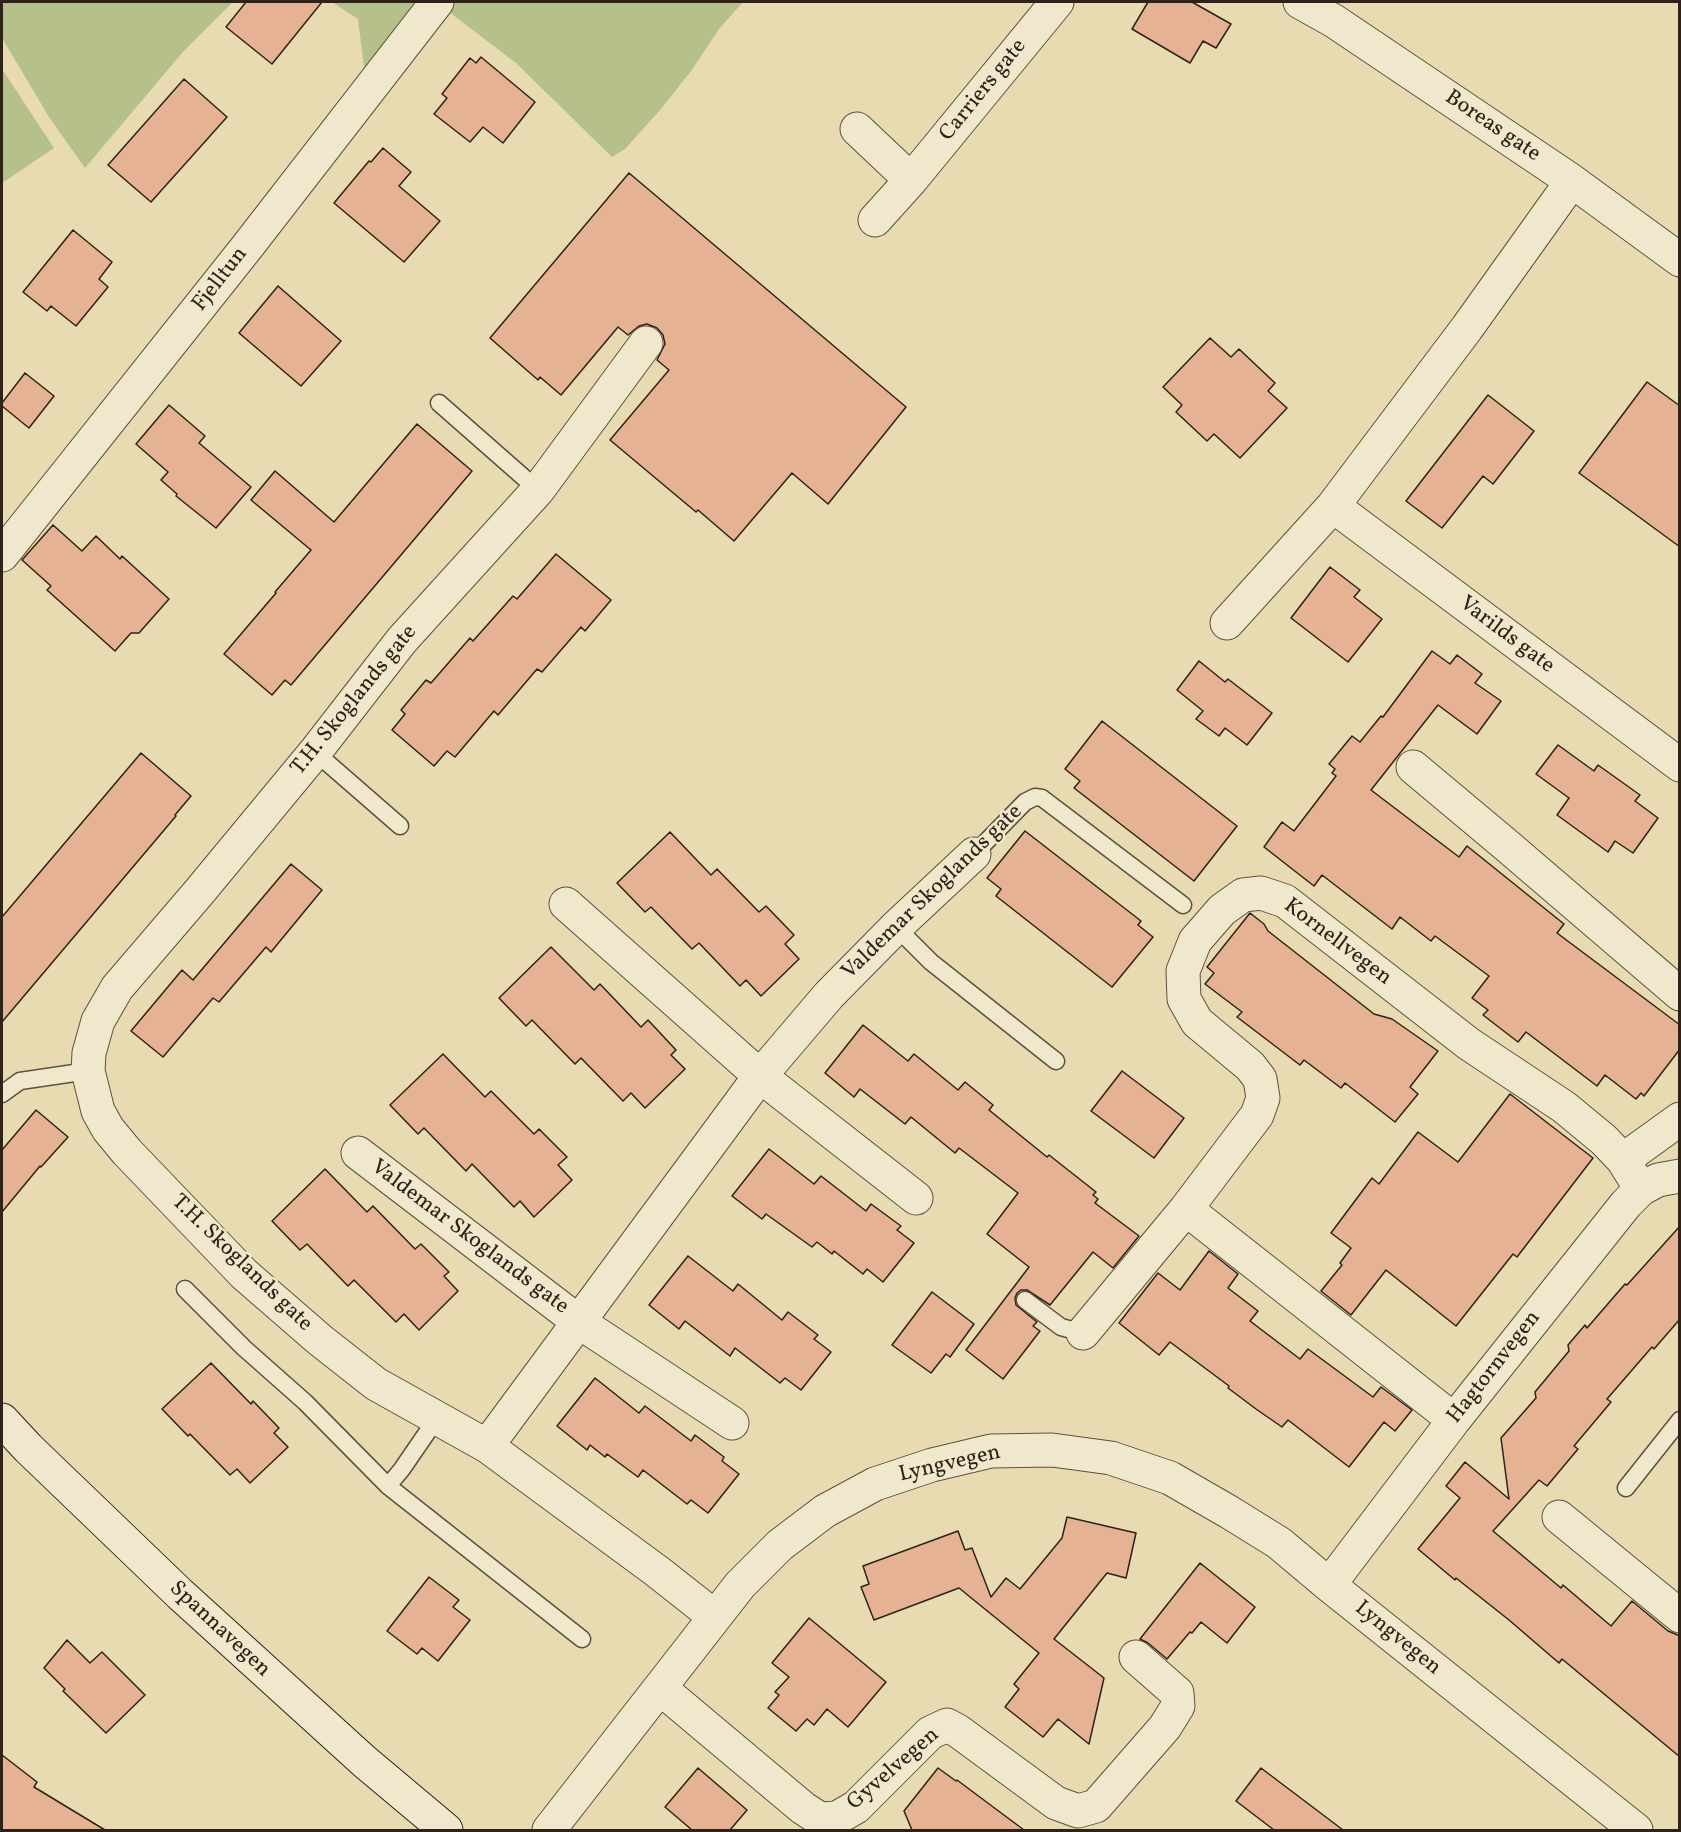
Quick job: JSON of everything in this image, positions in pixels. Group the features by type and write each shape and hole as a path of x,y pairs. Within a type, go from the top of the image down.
{"street":[{"name":"Fjelltun","path":"2,555 247,247 437,2"},
{"name":"Carriers gate","path":"875,220 911,180 1057,2"},
{"name":"Boreas gate","path":"1300,2 1334,21 1572,182 1680,260"},
{"path":"857,129 911,180"},
{"path":"1227,623 1333,506 1467,328 1572,182"},
{"name":"T.H. Skoglands gate","path":"646,343 538,490 402,640 315,752 201,891 117,988 98,1021 89,1053 88,1071 98,1111 108,1129 127,1152 244,1274 320,1340 376,1384 487,1446 658,1572 715,1617"},
{"name":"Varilds gate","path":"1333,506 1680,765"},
{"path":"1413,767 1680,994"},
{"name":"Valdemar Skoglands gate","path":"487,1446 760,1076 829,995 896,927 974,854"},
{"name":"Kornellvegen","path":"1083,1333 1186,1209 1257,1115 1263,1098 1260,1079 1250,1065 1197,1022 1184,999 1183,971 1195,940 1222,910 1243,895 1261,893 1285,901 1469,1044 1564,1107 1604,1140 1623,1160 1665,1186"},
{"path":"566,904 760,1076 916,1198"},
{"path":"1623,1160 1680,1119"},
{"name":"Valdemar Skoglands gate","path":"358,1153 579,1322 732,1423"},
{"name":"Hagtornvegen","path":"1329,1585 1454,1420 1605,1229 1665,1186"},
{"path":"1186,1209 1454,1420"},
{"name":"Spannavegen","path":"2,1420 28,1448 189,1602 364,1762 446,1830"},
{"name":"Lyngvegen","path":"549,1830 740,1585 780,1545 825,1511 875,1485 932,1465 991,1451 1052,1450 1111,1458 1170,1478 1279,1543 1636,1830"},
{"path":"1558,1517 1680,1616"},
{"name":"Gyvelvegen","path":"660,1688 803,1808 820,1819 837,1818 856,1807 930,1733 947,1725 1056,1803 1078,1811 1096,1806 1165,1727 1178,1706 1177,1693 1136,1657"}],"lane":[{"path":"439,403 538,490"},
{"path":"315,752 400,826"},
{"name":"Valdemar Skoglands gate","path":"974,854 1025,802 1035,797 1042,798 1182,905"},
{"path":"896,927 931,962 1056,1061"},
{"path":"2,1094 20,1081 88,1071"},
{"path":"185,1289 244,1348 305,1402 388,1486 582,1639"},
{"name":"Kornellvegen","path":"1025,1300 1061,1327 1083,1333"},
{"path":"388,1486 437,1418"},
{"path":"1626,1488 1680,1420"}],"green space":[{"path":"2,2 233,2 182,53 85,168 49,117 2,38"},
{"path":"332,2 431,2 367,92 358,19"},
{"path":"436,2 743,2 719,29 691,71 661,109 625,149 612,157 516,63"},
{"path":"2,69 54,148 2,183"}],"building":[{"path":"246,2 322,2 272,64 226,27"},
{"path":"1148,2 1192,2 1231,24 1216,48 1203,41 1190,63 1132,29"},
{"path":"481,57 535,102 503,143 483,127 470,142 434,114 447,98 442,94 470,58 476,63"},
{"path":"184,79 227,117 151,202 108,165"},
{"path":"383,148 411,172 399,186 440,221 404,262 334,203 369,161 371,162"},
{"path":"629,173 906,407 828,504 792,473 734,541 610,440 669,370 657,360 665,344 663,335 657,328 647,324 639,326 628,335 618,327 561,395 540,377 538,380 490,338"},
{"path":"73,230 112,262 99,279 108,287 76,326 51,306 47,311 23,292"},
{"path":"278,286 341,341 301,386 239,333"},
{"path":"1210,338 1231,357 1239,349 1275,383 1268,391 1287,408 1240,458 1214,434 1207,441 1176,412 1182,405 1163,387"},
{"path":"25,373 54,396 29,428 2,406"},
{"path":"1647,382 1680,406 1680,547 1579,473"},
{"path":"1488,395 1534,431 1493,484 1483,476 1442,528 1406,501"},
{"path":"169,405 205,436 199,443 251,487 216,528 176,496 177,494 161,480 168,472 136,444"},
{"path":"417,424 472,471 291,685 285,680 272,695 224,654 311,550 251,500 275,471 334,522"},
{"path":"53,525 82,551 96,536 120,559 122,556 169,599 139,633 131,633 115,651 47,590 51,586 22,560"},
{"path":"556,554 611,600 585,631 581,627 542,672 537,669 498,715 494,711 455,757 447,751 434,766 392,730 405,714 401,710 426,680 431,683 470,638 473,641 513,596 517,599"},
{"path":"1330,567 1360,590 1354,597 1382,619 1348,662 1291,618"},
{"path":"1432,651 1450,664 1457,655 1482,674 1475,683 1501,701 1477,734 1438,705 1371,790 1459,857 1467,846 1564,924 1557,933 1680,1025 1680,1049 1644,1096 1641,1093 1636,1099 1605,1075 1597,1086 1526,1032 1518,1042 1483,1015 1488,1010 1472,998 1489,976 1435,936 1431,941 1400,917 1392,929 1322,875 1314,886 1264,847 1282,822 1294,831 1336,776 1332,773 1335,769 1329,764 1352,736 1360,742 1381,716 1383,717"},
{"path":"1199,661 1225,682 1228,679 1272,713 1247,745 1225,728 1219,736 1196,719 1203,711 1177,690"},
{"path":"1102,721 1237,826 1194,881 1074,788 1080,781 1065,769"},
{"path":"1558,745 1594,771 1598,765 1640,795 1635,801 1658,818 1633,853 1615,841 1608,852 1557,815 1569,798 1536,774"},
{"path":"141,753 191,796 2,1022 2,917"},
{"path":"1025,831 1141,921 1138,925 1153,937 1112,987 996,896 1001,889 987,878"},
{"path":"670,832 711,875 717,869 759,912 766,906 794,935 785,944 799,959 761,996 746,980 740,986 699,943 692,949 651,907 645,912 617,883"},
{"path":"291,864 322,890 271,952 266,947 219,1002 213,998 163,1057 131,1031 182,970 193,980"},
{"path":"1250,913 1264,924 1268,931 1374,1014 1392,1019 1438,1051 1410,1087 1418,1094 1395,1122 1345,1083 1341,1088 1304,1060 1300,1065 1237,1017 1242,1012 1205,984 1214,973 1207,967"},
{"path":"551,947 594,990 600,984 641,1027 648,1020 676,1050 671,1055 685,1069 645,1108 631,1093 623,1101 581,1058 575,1064 532,1020 526,1026 499,998"},
{"path":"863,1025 908,1061 914,1054 958,1090 965,1082 993,1105 989,1110 1047,1157 1049,1155 1096,1192 1093,1195 1098,1199 1095,1203 1139,1236 1113,1268 1093,1252 1050,1305 1027,1290 1017,1293 1016,1305 1037,1322 1033,1326 1040,1331 1003,1379 966,1350 1029,1267 987,1234 1018,1193 959,1148 955,1153 911,1117 905,1124 860,1089 854,1097 825,1073"},
{"path":"443,1054 485,1097 491,1091 534,1134 539,1129 567,1157 558,1165 572,1180 534,1217 520,1201 514,1207 472,1164 466,1171 424,1128 418,1134 390,1105"},
{"path":"1122,1071 1184,1118 1154,1158 1091,1111"},
{"path":"1510,1094 1593,1158 1517,1257 1513,1254 1456,1326 1386,1270 1351,1315 1321,1291 1342,1265 1340,1263 1351,1248 1331,1233 1372,1178 1379,1184 1418,1132 1458,1162"},
{"path":"36,1110 68,1137 40,1166 2,1212 2,1150"},
{"path":"769,1149 814,1184 821,1176 866,1211 871,1204 901,1226 897,1230 914,1243 883,1282 867,1269 863,1274 834,1251 832,1254 817,1242 812,1247 766,1214 762,1219 732,1196"},
{"path":"325,1169 367,1212 373,1206 415,1249 421,1244 449,1272 444,1276 458,1291 419,1330 404,1314 396,1322 354,1280 348,1286 307,1244 300,1250 272,1221"},
{"path":"1680,1226 1680,1319 1654,1349 1652,1347 1607,1399 1611,1402 1574,1446 1578,1449 1547,1486 1539,1480 1493,1531 1561,1588 1563,1585 1611,1626 1632,1601 1668,1631 1680,1636 1680,1757 1562,1659 1559,1663 1509,1620 1418,1549 1460,1498 1446,1486 1465,1462 1509,1499 1501,1438 1536,1398 1535,1392 1569,1351 1568,1345 1585,1325 1587,1328"},
{"path":"1209,1251 1238,1274 1228,1288 1258,1311 1250,1321 1300,1359 1308,1349 1373,1397 1381,1387 1412,1410 1395,1431 1384,1422 1349,1467 1288,1420 1282,1427 1256,1409 1170,1342 1159,1355 1119,1323 1158,1273 1180,1290"},
{"path":"688,1256 733,1291 738,1284 782,1320 788,1312 818,1335 814,1339 831,1352 801,1390 785,1378 780,1383 735,1348 730,1356 685,1321 679,1329 649,1305"},
{"path":"932,1292 974,1324 950,1357 946,1354 931,1373 892,1345"},
{"path":"211,1363 251,1404 253,1401 279,1428 274,1433 288,1447 250,1483 237,1469 230,1475 162,1409"},
{"path":"595,1378 639,1413 645,1406 691,1441 695,1435 724,1457 722,1461 739,1474 708,1513 691,1500 687,1504 643,1470 638,1477 607,1454 605,1457 590,1445 587,1450 557,1426"},
{"path":"1067,1517 1136,1533 1126,1578 1107,1573 1054,1639 1104,1678 1089,1744 1058,1719 1043,1737 1005,1707 1019,1689 1014,1684 1039,1653 959,1588 874,1620 861,1587 869,1584 863,1566 958,1531 965,1550 972,1548 991,1597 1006,1578 1020,1589 1062,1538"},
{"path":"1200,1563 1255,1607 1227,1643 1201,1622 1167,1659 1140,1639"},
{"path":"429,1577 459,1600 453,1607 470,1620 438,1661 422,1648 417,1654 387,1631"},
{"path":"809,1618 886,1682 848,1727 827,1709 814,1725 807,1719 796,1731 768,1708 779,1695 775,1692 789,1677 772,1663"},
{"path":"67,1640 90,1663 102,1652 145,1695 106,1733 63,1691 65,1689 44,1668"},
{"path":"2,1755 37,1782 34,1787 105,1830 2,1830"},
{"path":"698,1768 747,1810 730,1830 692,1830 665,1807"},
{"path":"938,1768 1024,1830 912,1830 904,1811"},
{"path":"1261,1768 1343,1830 1274,1830 1236,1801"}]}
